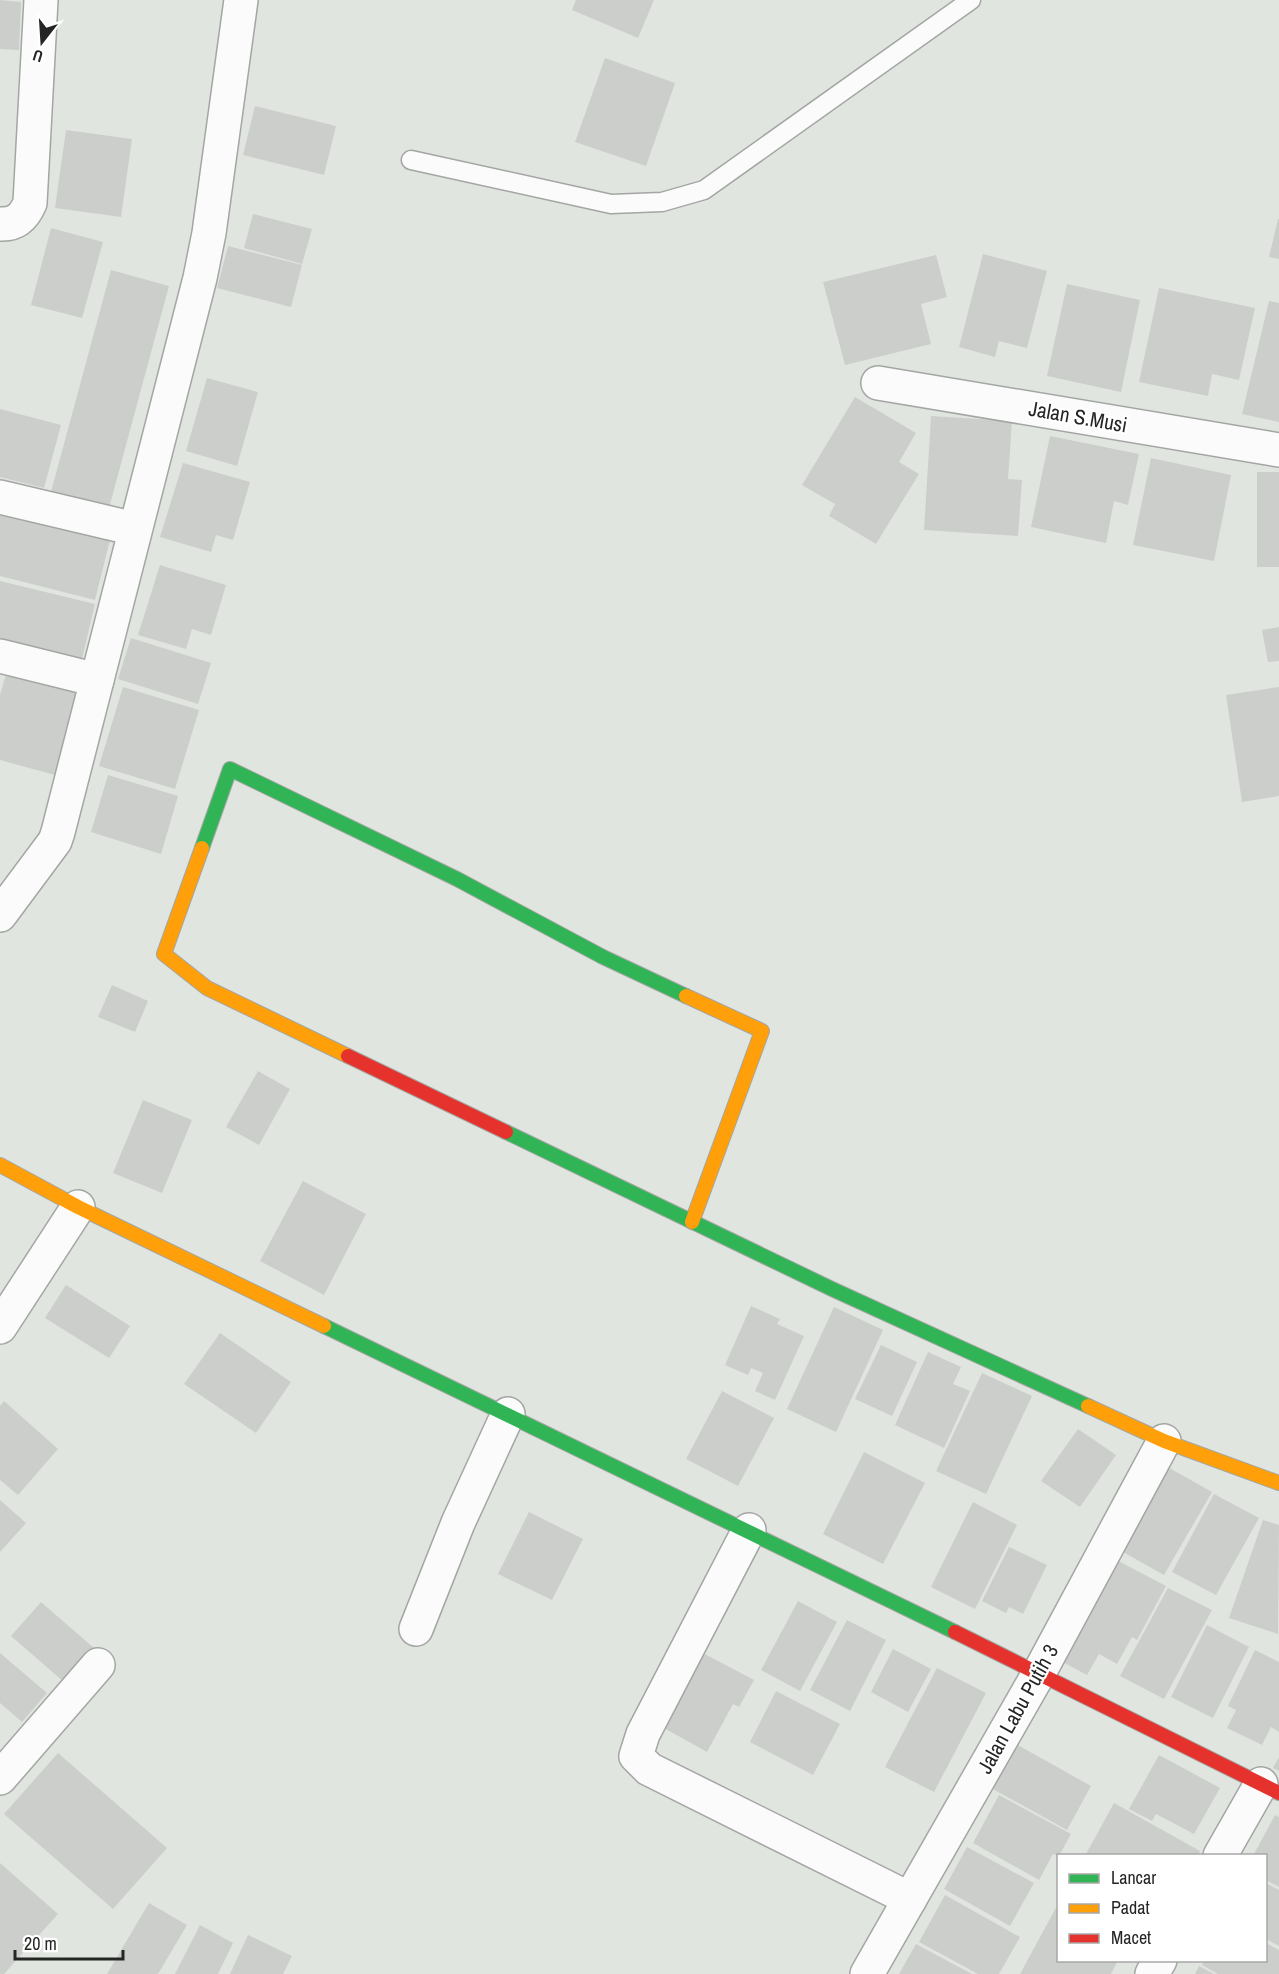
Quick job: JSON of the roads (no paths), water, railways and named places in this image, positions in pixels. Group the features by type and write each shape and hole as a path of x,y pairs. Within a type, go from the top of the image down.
{"street":[{"path":"0,224 9,224 19,220 30,203 41,0"},
{"path":"0,915 55,841 209,233 241,0"},
{"name":"Jalan S.Musi","path":"878,383 1279,450"},
{"path":"0,497 135,529"},
{"path":"0,656 96,680"},
{"path":"692,1222 762,1031 603,957 457,879 230,769 164,954 207,988 692,1222 1164,1442 1279,1482"},
{"path":"0,1165 78,1207 749,1530 1270,1788 1221,1854"},
{"path":"0,1327 78,1207"},
{"path":"416,1629 458,1523 508,1414"},
{"name":"Jalan Labu Putih 3","path":"867,1974 1039,1673 1164,1442"},
{"path":"749,1530 643,1734 636,1756 649,1769 910,1899"},
{"path":"0,1778 98,1665"}],"lane":[{"path":"411,160 611,204 662,202 704,190 971,0"}]}
